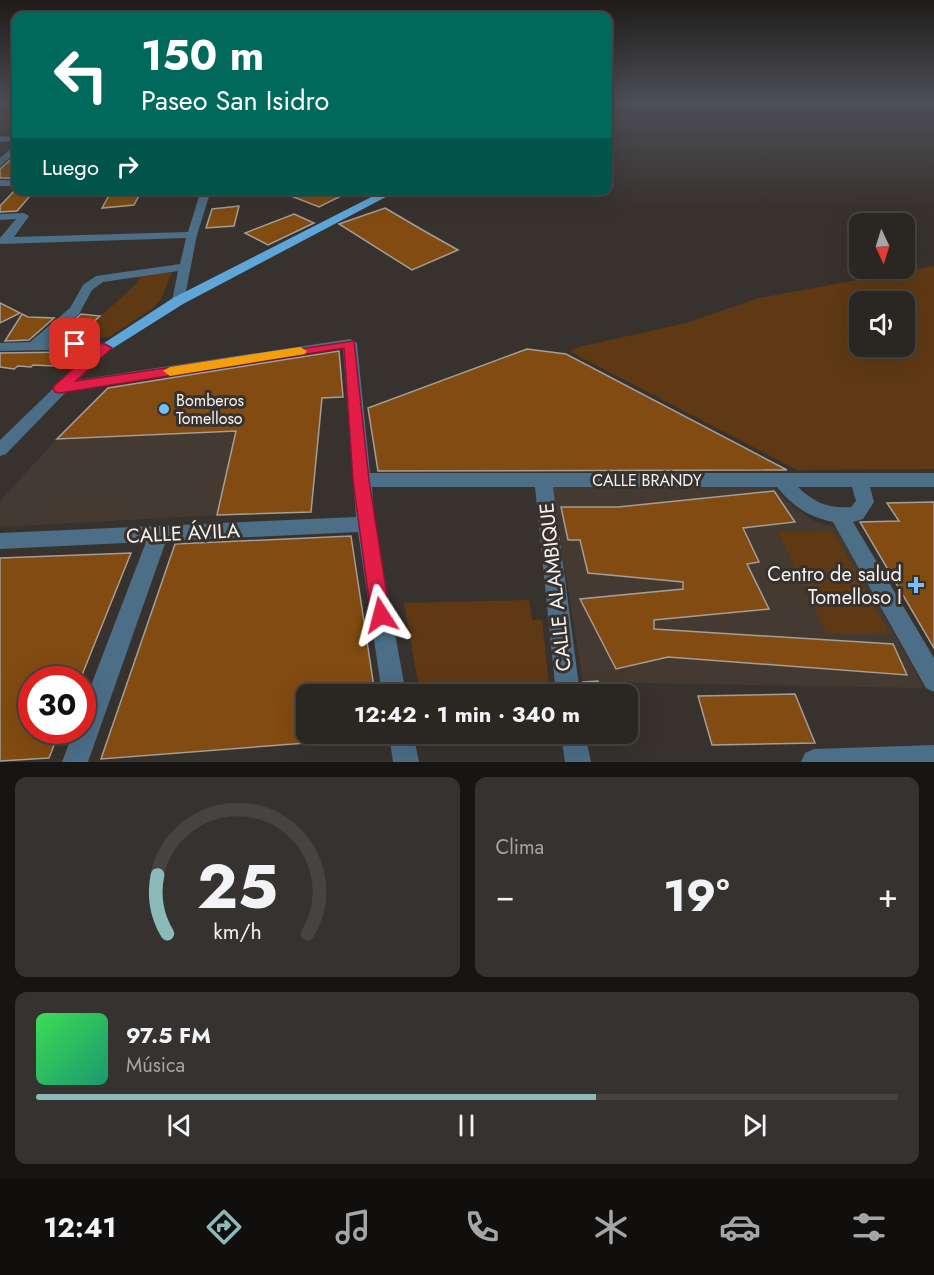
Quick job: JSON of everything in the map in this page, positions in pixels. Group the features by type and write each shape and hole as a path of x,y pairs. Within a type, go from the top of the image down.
{"main road":[{"path":"105,348 178,301 384,195"}],"street":[{"path":"0,163 12,152"},
{"path":"178,301 184,267 204,195"},
{"path":"0,217 24,216 2,241"},
{"path":"2,241 192,235"},
{"path":"34,346 77,308 81,296 92,282 184,267"},
{"path":"60,388 350,343 366,524 392,684"},
{"path":"0,347 87,344 105,348"},
{"path":"0,450 60,388 105,348"},
{"name":"CALLE ALAMBIQUE","path":"543,479 567,684"},
{"name":"CALLE BRANDY","path":"361,480 934,480"},
{"path":"782,480 801,501 819,512 840,517 856,514 865,502 864,492 858,481"},
{"path":"840,517 934,680"},
{"name":"CALLE ÁVILA","path":"0,541 366,524"},
{"path":"75,762 159,534"},
{"path":"403,744 406,762"},
{"path":"575,744 578,762"},
{"path":"814,762 934,758"}],"shaded area":[{"path":"934,266 934,469 797,470 571,352 579,347 686,323 759,298 863,279 915,279 915,269"},
{"path":"173,270 161,299 153,308 109,337 76,339 137,283 142,273"},
{"path":"236,431 217,515 0,527 0,501 57,439"},
{"path":"552,487 773,487 793,507 814,521 837,528 924,688 583,682"},
{"path":"833,531 889,633 827,634 778,532"},
{"path":"529,600 532,620 542,620 549,684 418,684 404,603"}],"building":[{"path":"12,158 12,178 0,178 0,169"},
{"path":"12,193 31,195 17,211 0,212 0,206"},
{"path":"109,195 139,195 134,205 102,208"},
{"path":"289,195 343,195 319,207"},
{"path":"239,206 234,226 206,228 212,209"},
{"path":"385,208 458,250 412,270 339,224"},
{"path":"294,214 314,223 268,245 245,233"},
{"path":"0,303 20,313 0,323"},
{"path":"22,314 28,317 54,318 29,340 5,341"},
{"path":"81,314 100,316 76,338 54,339"},
{"path":"527,349 566,354 787,470 378,471 368,408"},
{"path":"339,351 343,397 322,398 311,512 217,515 236,431 57,439 108,388"},
{"path":"69,352 54,366 18,366 14,369 0,367 0,353"},
{"path":"774,491 795,522 743,528 759,562 747,564 769,609 654,620 654,629 893,644 907,675 668,657 616,669 580,599 683,589 683,582 588,573 580,540 568,540 561,507 618,507"},
{"name":"Centro de salud Tomelloso I","path":"934,502 934,648 860,522 899,521 887,503"},
{"path":"351,536 373,684 296,684 296,744 101,759 175,544"},
{"path":"131,553 86,666 18,666 18,744 54,744 49,758 0,761 0,558"},
{"path":"598,681 599,684 583,684 583,682"},
{"path":"795,694 815,743 712,745 698,696"}],"slow traffic":[{"path":"170,371 300,351"}],"place":[{"name":"Bomberos Tomelloso","path":"164,409"},
{"name":"Centro de salud Tomelloso I","path":"916,585"}],"route":[{"path":"75,344 105,348 60,388 350,343 366,524 381,615"}]}
